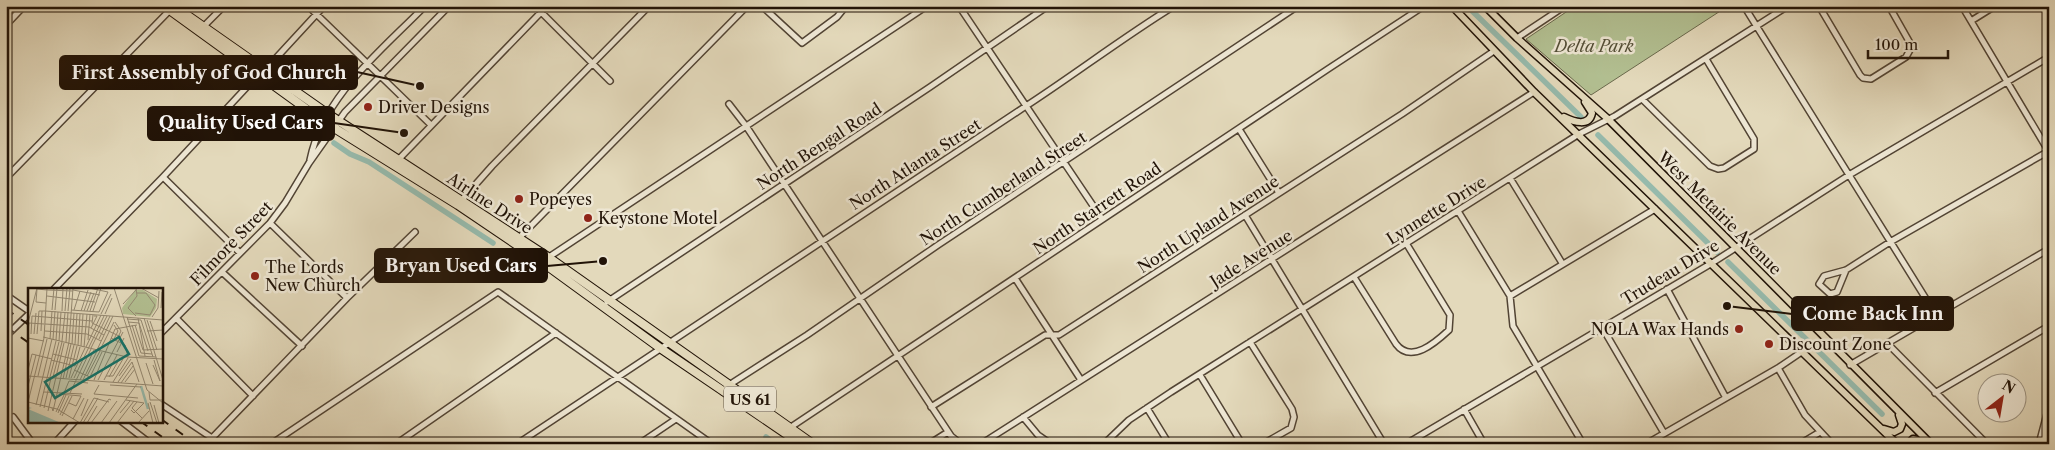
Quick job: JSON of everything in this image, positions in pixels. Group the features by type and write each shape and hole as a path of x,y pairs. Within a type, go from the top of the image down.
{"highway":[{"name":"Airline Drive","path":"170,7 265,70 326,117"},
{"name":"Airline Drive","path":"201,29 258,75 545,259 606,303 660,348 723,392 813,444"},
{"name":"Airline Drive","path":"606,303 669,342 729,385 787,429 801,444"}],"main road":[{"path":"1452,6 1552,110 1579,134 1897,444"},
{"name":"West Metairie Avenue","path":"1485,6 1517,38 1608,120 1930,444"},
{"path":"1552,110 1570,120 1580,123 1588,121 1592,113 1581,95"},
{"path":"1879,426 1888,432 1900,429 1902,424 1898,412"},
{"path":"1908,444 1913,439 1922,440 1930,444"}],"street":[{"path":"6,25 24,6"},
{"path":"201,29 224,6"},
{"path":"308,6 431,125"},
{"path":"55,288 324,6"},
{"name":"Filmore Street","path":"309,163 315,140 326,117 350,84 425,6"},
{"name":"Filmore Street","path":"162,332 270,223 291,194 309,163 351,106 448,6"},
{"path":"535,6 610,81"},
{"path":"396,162 547,6"},
{"path":"459,203 649,6"},
{"path":"516,240 747,6"},
{"path":"762,6 802,43 837,17 846,6"},
{"path":"545,259 927,6"},
{"path":"959,6 1102,219"},
{"name":"North Bengal Road","path":"606,303 987,49 1048,6"},
{"name":"North Atlanta Street","path":"517,444 1174,6"},
{"name":"North Cumberland Street","path":"723,392 729,385 1298,6"},
{"name":"North Starrett Road","path":"787,429 1424,6"},
{"path":"1517,38 1565,6"},
{"path":"1744,6 1936,315"},
{"name":"Lynnette Drive","path":"1104,444 1125,424 1200,374 1579,134 1608,120 1706,60 1788,6"},
{"path":"1819,6 1860,75 1863,78 1871,79 1906,57 1912,48 1889,6"},
{"path":"1846,270 1837,292 1830,294 1819,284 1824,276 1846,270 1890,242 2049,151 2006,83 1962,6"},
{"path":"1972,21 1995,6"},
{"path":"6,178 170,7"},
{"name":"North Upland Avenue","path":"931,407 1045,335 1058,335 1402,114 1494,51"},
{"name":"Trudeau Drive","path":"1406,444 1712,263 1848,175 2049,57"},
{"path":"1642,99 1710,166 1718,169 1724,168 1754,148 1754,143 1706,60"},
{"name":"Jade Avenue","path":"981,444 1534,92"},
{"path":"729,104 746,126 820,241 948,432 961,444"},
{"path":"1239,128 1279,193"},
{"path":"163,176 240,253"},
{"path":"1510,178 1562,263"},
{"path":"1510,296 1562,263 1655,209"},
{"path":"1458,211 1510,296 1513,326 1583,444"},
{"path":"1245,215 1384,444"},
{"path":"270,223 347,298"},
{"path":"212,438 347,298 415,232"},
{"path":"1354,276 1396,344 1402,350 1410,353 1418,352 1441,338 1449,330 1450,315 1406,243"},
{"path":"1850,365 2049,249"},
{"path":"222,272 302,346"},
{"path":"1015,278 1082,380"},
{"path":"1667,289 1726,398"},
{"path":"271,444 498,292 712,444"},
{"path":"6,295 28,311"},
{"path":"6,336 28,313"},
{"path":"176,318 253,396"},
{"path":"1935,393 2049,326"},
{"path":"1602,327 1664,433"},
{"path":"396,444 556,333"},
{"path":"1250,342 1292,409 1294,417 1291,428 1262,444"},
{"path":"1887,343 1987,444"},
{"path":"1646,444 1778,368 1803,351"},
{"path":"1778,368 1794,398 1820,432 1832,444"},
{"path":"1200,374 1242,444"},
{"path":"162,405 221,444"},
{"path":"2039,444 2049,406"},
{"path":"1147,408 1169,444"},
{"path":"1464,409 1484,444"},
{"path":"1023,416 1038,435 1051,444"},
{"path":"13,417 33,444"},
{"path":"639,444 676,419"},
{"path":"54,444 74,422"},
{"path":"122,422 151,444"},
{"path":"929,444 948,432"},
{"path":"1800,444 1820,432"}],"green space":[{"name":"Delta Park","path":"1575,6 1728,6 1591,95 1526,39"}],"waterway":[{"path":"1467,6 1581,117"},
{"path":"1598,135 1717,252"},
{"path":"334,143 350,154 369,162 493,243"},
{"path":"509,257 540,279"},
{"path":"1728,262 1882,414"},
{"path":"766,437 775,444"}],"railway":[{"path":"6,309 28,324"},
{"path":"6,327 28,342"},
{"path":"162,420 196,444"},
{"path":"141,422 172,444"}],"place":[{"name":"First Assembly of God Church","path":"420,86"},
{"name":"Driver Designs","path":"368,107"},
{"name":"Quality Used Cars","path":"404,133"},
{"name":"Popeyes","path":"519,199"},
{"name":"Keystone Motel","path":"588,218"},
{"name":"Bryan Used Cars","path":"603,261"},
{"name":"The Lords New Church","path":"255,276"},
{"name":"Come Back Inn","path":"1727,306"},
{"name":"NOLA Wax Hands","path":"1739,329"},
{"name":"Discount Zone","path":"1769,344"}]}
